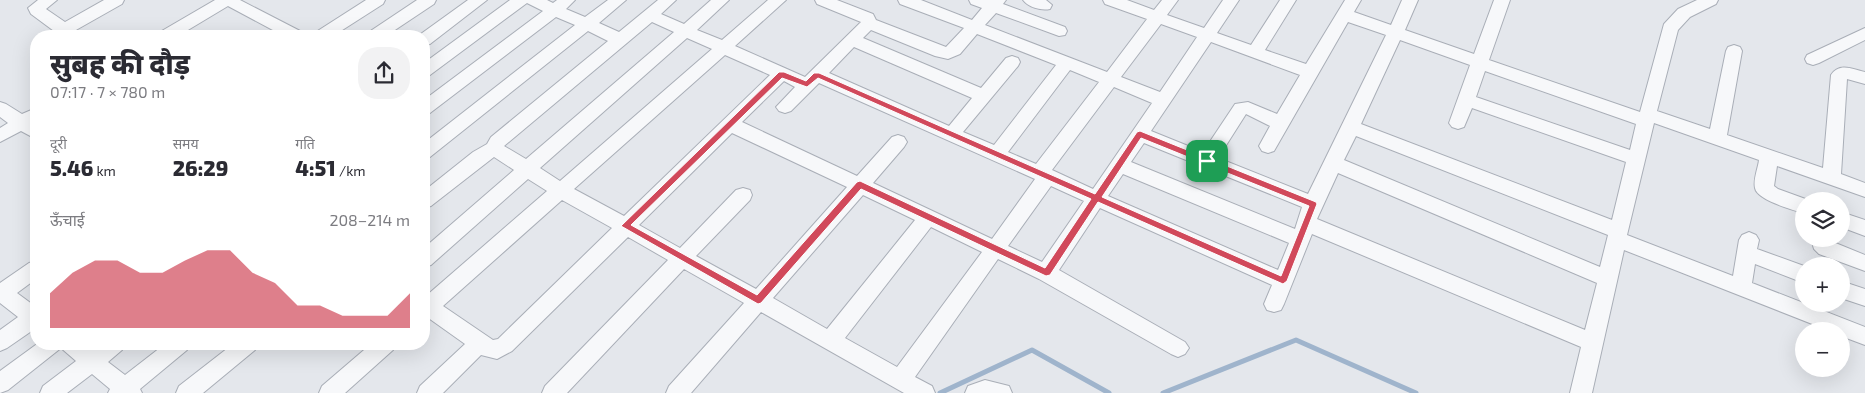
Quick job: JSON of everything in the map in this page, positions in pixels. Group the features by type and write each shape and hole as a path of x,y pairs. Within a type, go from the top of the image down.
{"street":[{"path":"49,0 36,8 37,10 65,30"},
{"path":"73,30 116,0"},
{"path":"176,30 228,0 279,30"},
{"path":"331,30 377,0"},
{"path":"384,30 428,0"},
{"path":"430,36 479,0"},
{"path":"430,67 521,0"},
{"path":"532,0 560,5 586,24 619,39"},
{"path":"430,147 618,0"},
{"path":"430,196 479,157 494,148 497,142 668,0"},
{"path":"430,253 721,0"},
{"path":"430,303 778,0"},
{"path":"823,0 867,18 869,23 948,54 954,50 974,27 989,2 1059,31"},
{"path":"906,0 1163,100"},
{"path":"1112,0 1310,72"},
{"path":"494,148 560,190 912,387 995,248 1109,79 1170,0"},
{"path":"1046,272 1231,0"},
{"path":"1255,52 1288,0"},
{"path":"1268,146 1353,0"},
{"path":"1274,304 1313,204 1410,0"},
{"path":"1458,123 1502,0"},
{"path":"1581,393 1670,28 1684,13 1710,0"},
{"path":"430,104 560,5"},
{"path":"650,15 781,74 812,80 952,134 1283,281"},
{"path":"1345,15 1481,63 1717,138 1865,190"},
{"path":"785,107 869,23"},
{"path":"1813,59 1865,33"},
{"path":"852,40 984,96"},
{"path":"1717,138 1734,51"},
{"path":"952,134 1012,62"},
{"path":"996,154 1067,63"},
{"path":"1831,178 1839,74 1845,72 1865,78"},
{"path":"430,310 489,349 497,350 505,345 781,74"},
{"path":"1466,100 1637,159"},
{"path":"0,108 29,118"},
{"path":"1207,161 1241,108 1248,108 1282,124"},
{"path":"0,136 29,118"},
{"path":"730,124 1046,272 1178,348"},
{"path":"1351,127 1618,235 1741,288 1865,336"},
{"path":"1140,134 1313,204"},
{"path":"677,393 898,142"},
{"path":"1769,156 1764,188 1771,194 1795,203"},
{"path":"1333,163 1608,279"},
{"path":"1119,165 1303,231 1593,344"},
{"path":"553,393 743,196"},
{"path":"830,341 928,217"},
{"path":"1850,222 1865,228"},
{"path":"1741,288 1748,247 1795,270"},
{"path":"1825,247 1865,263"},
{"path":"30,273 1,293 30,313"},
{"path":"1850,292 1865,298"},
{"path":"0,342 30,321"},
{"path":"428,393 480,343"},
{"path":"0,383 45,350"},
{"path":"78,350 125,391 173,350"},
{"path":"51,393 107,350"},
{"path":"188,393 241,350"},
{"path":"330,393 379,350"},
{"path":"976,393 985,390 1001,393"}],"waterway":[{"path":"1163,393 1296,340 1416,393"},
{"path":"940,393 1032,350 1109,393"}],"route":[{"path":"1207,161 1140,134 1096,198 817,75 807,85 781,74 625,226 758,300 860,184 1046,272 1096,198 1283,281 1313,204 1207,161"}]}
